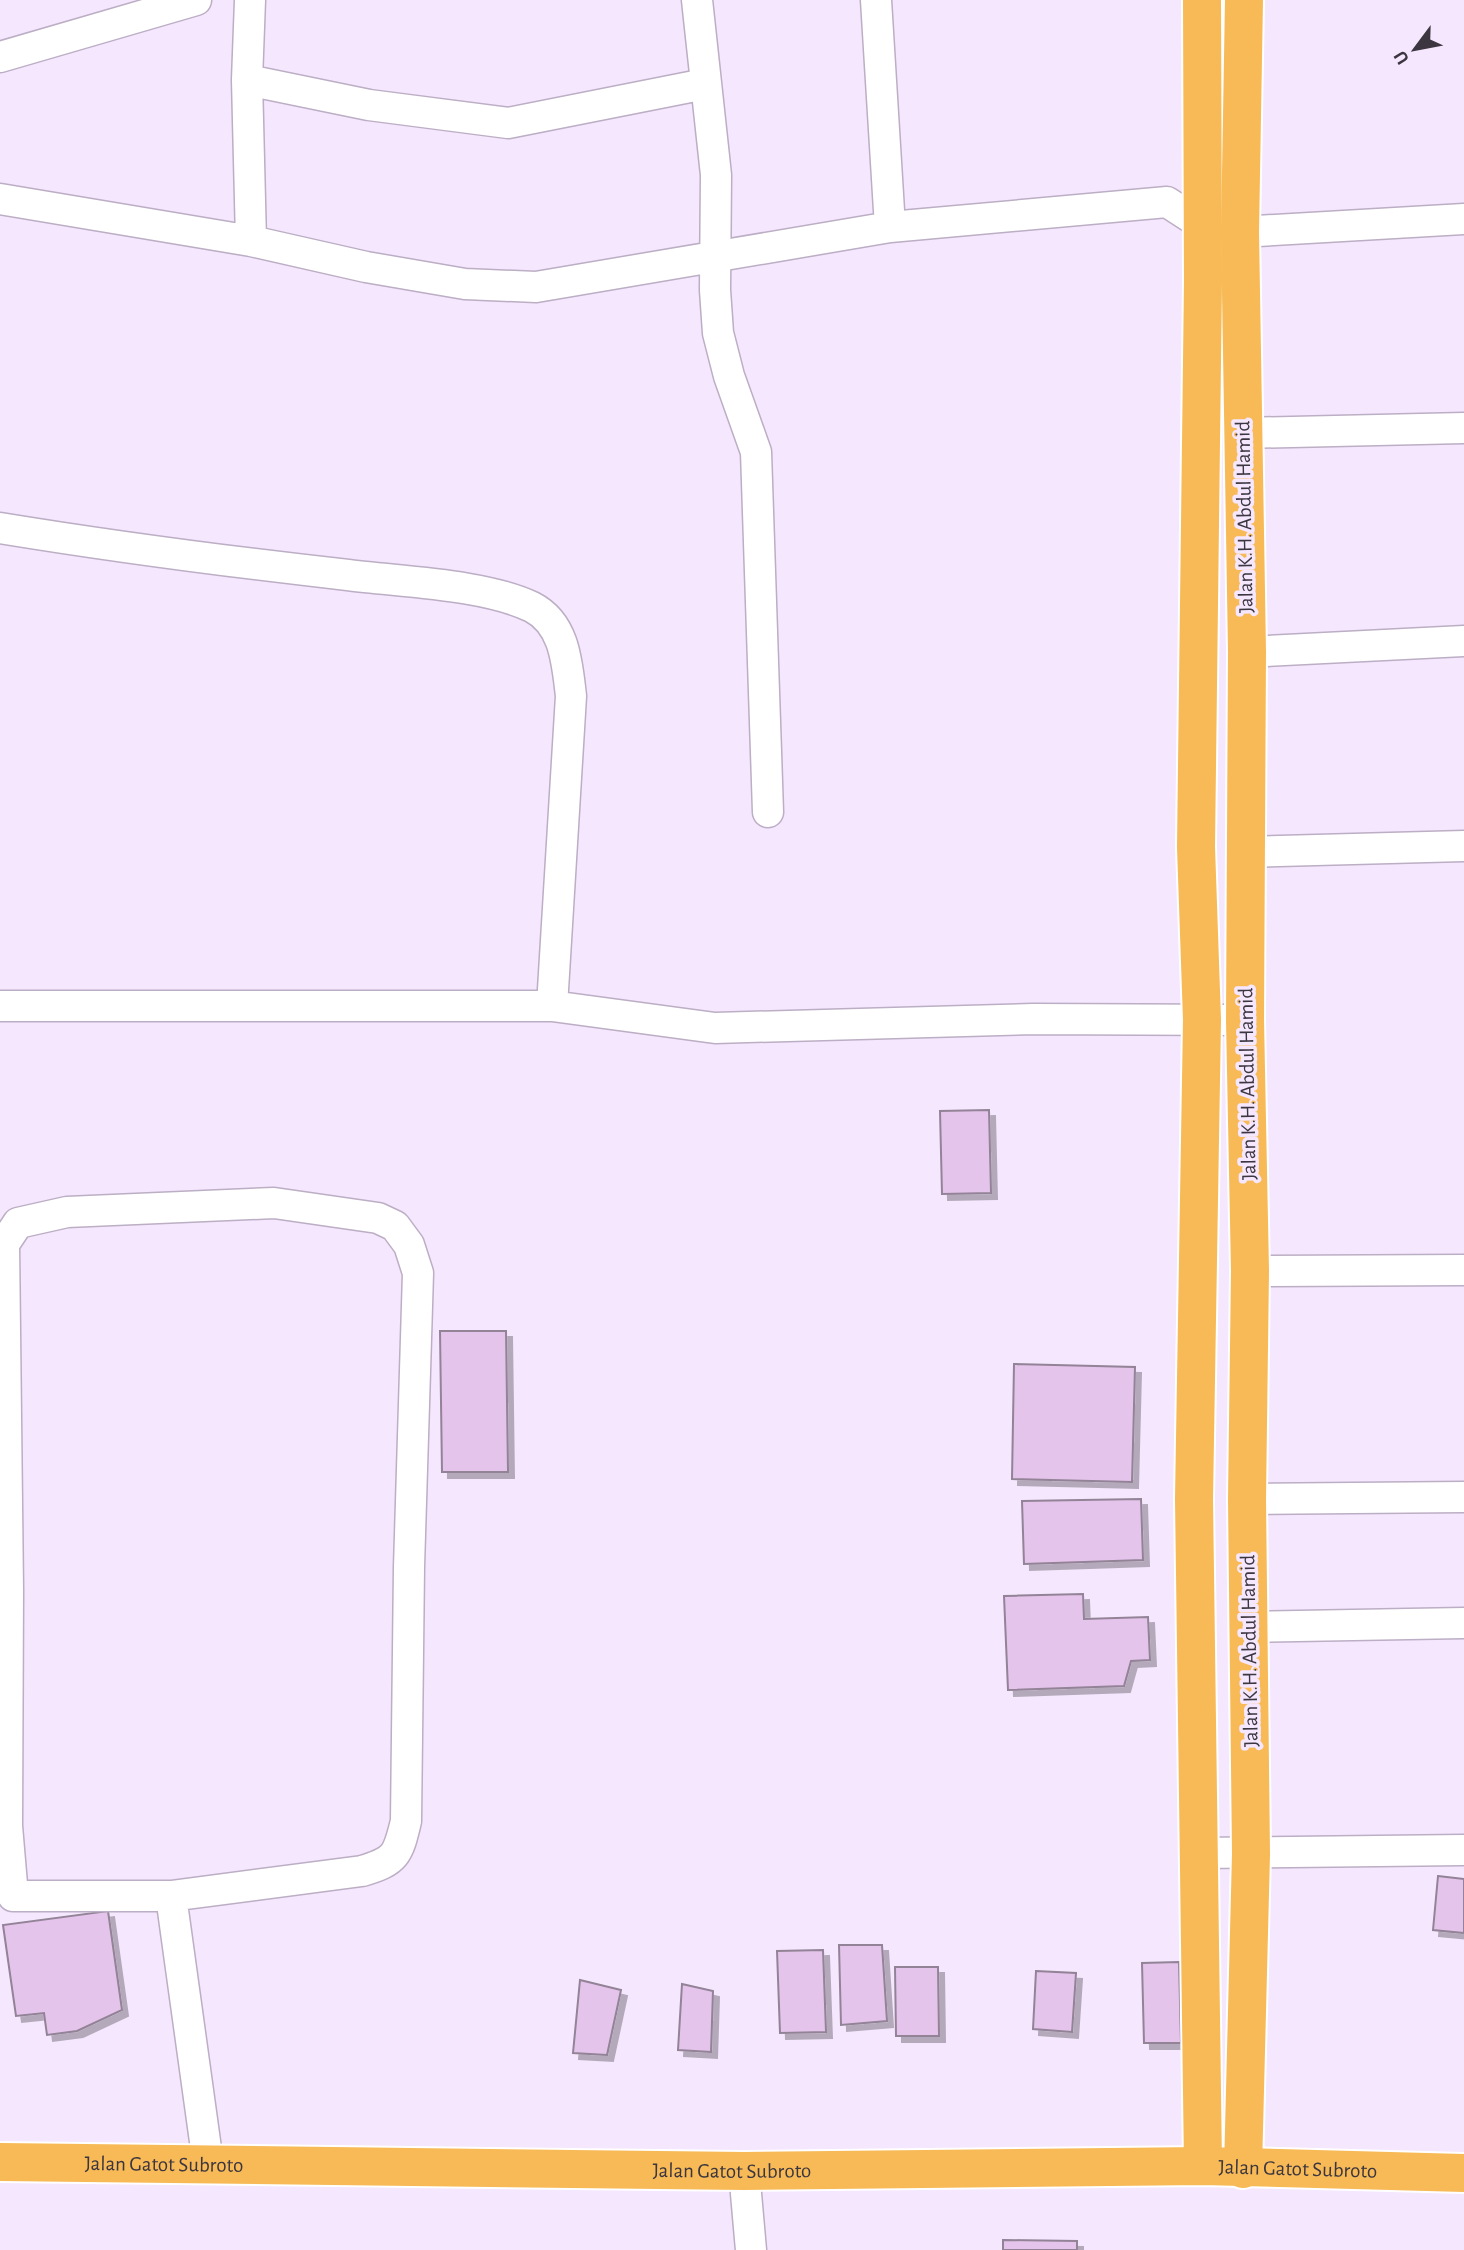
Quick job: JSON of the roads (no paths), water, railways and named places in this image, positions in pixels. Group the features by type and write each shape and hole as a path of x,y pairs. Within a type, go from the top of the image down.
{"highway":[{"name":"Jalan K.H. Abdul Hamid","path":"1202,0 1203,281 1196,847 1202,1020 1194,1499 1203,2166"},
{"name":"Jalan K.H. Abdul Hamid","path":"1243,2169 1251,1854 1247,1499 1250,1271 1245,1020 1247,652 1240,232 1244,0"},
{"name":"Jalan Gatot Subroto","path":"0,2162 744,2171 1203,2166 1464,2173"}],"street":[{"path":"0,57 196,0"},
{"path":"250,0 247,80 251,241"},
{"path":"697,0 716,176 718,333 729,376 756,452 768,812"},
{"path":"876,0 890,227"},
{"path":"247,80 369,105 508,123 705,83"},
{"path":"0,199 251,241 366,267 465,284 536,287 890,227 1167,202 1201,224 1240,232 1464,219"},
{"path":"1243,433 1464,428"},
{"path":"0,528 122,548 475,591 533,608 558,632 566,659 571,695 552,1006"},
{"path":"1247,652 1464,641"},
{"path":"1245,852 1464,846"},
{"path":"0,1006 552,1006 715,1028 1033,1019 1245,1020"},
{"path":"274,1203 378,1218 395,1226 409,1245 418,1273 409,1567 406,1821 400,1847 388,1863 362,1871 171,1896 7,1898 8,1590 4,1244 18,1223 67,1212 274,1203"},
{"path":"1250,1271 1464,1270"},
{"path":"1247,1499 1464,1497"},
{"path":"1248,1627 1464,1623"},
{"path":"1198,1853 1464,1850"},
{"path":"171,1896 208,2163"},
{"path":"744,2171 751,2250"}]}
